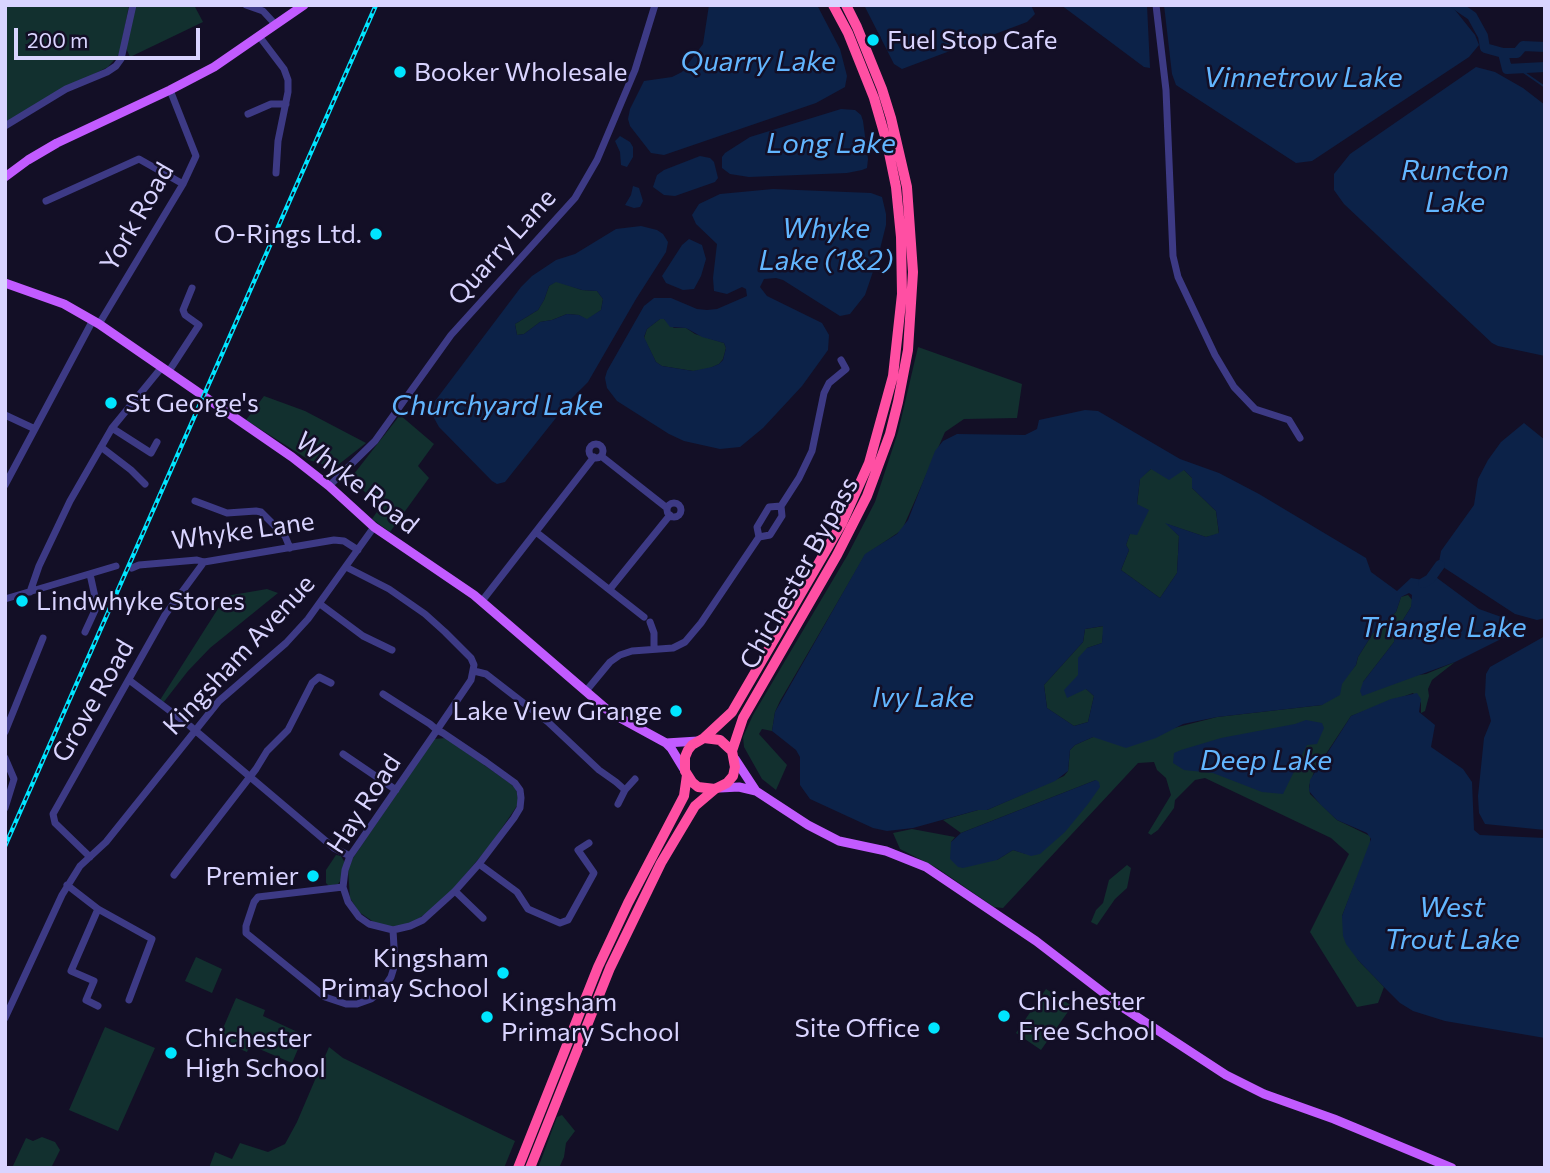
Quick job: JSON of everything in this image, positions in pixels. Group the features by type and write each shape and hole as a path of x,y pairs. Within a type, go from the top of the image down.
{"highway":[{"name":"Chichester Bypass","path":"701,740 732,712 832,542 869,463 893,376 902,294 901,237 896,187 874,98 848,33 833,5"},
{"name":"Chichester Bypass","path":"734,755 743,718 838,555 867,496 890,434 911,329 913,272 907,187 895,131 882,89 858,27 846,5"},
{"path":"518,1168 598,967 684,796 685,757 688,750 701,740 720,740 734,755 733,776 695,806 639,905 599,993 530,1168"},
{"path":"686,773 698,787 717,788"}],"main road":[{"path":"5,177 57,143 214,67 304,5"},
{"name":"Whyke Road","path":"5,283 64,304 96,322 329,486 374,527 482,601 611,713 666,743 686,773"},
{"path":"666,743 701,740"},
{"path":"734,755 756,791"},
{"path":"717,788 739,787 756,791 832,838 886,851 926,867 1036,941 1122,1007 1226,1075 1264,1094 1334,1119 1452,1168"}],"street":[{"path":"5,126 66,89 116,66 121,59 133,5"},
{"path":"246,5 263,11 275,24"},
{"name":"Quarry Lane","path":"329,486 375,442 451,335 575,198 597,160 635,70 655,5"},
{"path":"1156,5 1166,90 1173,256 1178,278 1215,355 1234,387 1255,410 1289,420 1300,438"},
{"path":"259,36 284,69 288,80 278,141 276,173"},
{"name":"York Road","path":"5,485 96,322 183,184 196,153 170,90"},
{"path":"248,114 271,104 286,104"},
{"path":"46,201 139,159 183,184"},
{"path":"30,592 39,566 70,501 111,428 166,369 199,325 185,315 184,304 192,288"},
{"path":"759,537 770,535 782,516 782,506 812,451 824,393 829,383 846,369 841,360"},
{"path":"5,415 35,429"},
{"path":"111,428 151,453 158,442"},
{"path":"101,447 145,484"},
{"path":"482,601 597,457 668,511 610,589"},
{"path":"195,501 228,513 261,512 285,536 290,548"},
{"path":"586,691 610,662 620,655 654,648 673,648 685,642 759,537 757,527 769,507 782,506"},
{"name":"Kingsham Avenue","path":"5,1018 67,885 89,857 106,842 219,701 286,643 320,604 374,527"},
{"path":"536,532 647,620 654,633 654,648"},
{"name":"Whyke Lane","path":"132,568 185,561 204,562 341,540 358,550"},
{"name":"Grove Road","path":"89,857 55,823 53,814 165,615 204,562"},
{"path":"5,608 7,598 116,566"},
{"path":"346,567 389,589 425,614 471,658 474,671 486,674 548,722 598,770 625,790"},
{"path":"85,632 97,606 90,574"},
{"path":"320,604 363,636 392,650"},
{"path":"5,732 43,638"},
{"name":"Hay Road","path":"393,930 369,924 359,917 348,902 344,887 345,870 350,856 438,730 471,680 474,671"},
{"path":"174,875 267,751 288,730 312,683 319,677 331,683"},
{"path":"130,680 334,848 350,856"},
{"path":"344,887 258,897 250,914 246,933 325,997 346,1004 357,1004 371,999 383,989 391,977 395,964 393,930 422,920 455,891 479,864 520,808 520,790 515,783 383,694"},
{"path":"343,754 396,790"},
{"path":"5,758 14,779 5,808"},
{"path":"618,804 635,779"},
{"path":"479,864 517,892 528,909 560,923 568,920 594,873 575,851 589,843"},
{"path":"67,885 99,909 152,939 129,1000"},
{"path":"455,891 483,918"},
{"path":"98,1006 86,1000 94,981 71,971 99,909"}],"green space":[{"path":"5,5 129,5 120,53 108,67 60,91 5,125"},
{"path":"135,5 194,5 203,22 130,57 126,48"},
{"path":"556,281 582,290 597,291 603,299 601,310 587,320 579,315 567,314 540,322 524,334 517,335 515,324 538,310 549,286"},
{"path":"664,319 674,328 686,328 695,334 724,343 726,348 723,359 706,370 693,371 662,366 656,362 644,338 647,329"},
{"path":"918,347 1022,384 1017,418 964,419 945,432 902,530 865,555 780,701 772,731 762,729 759,734 787,765 776,790 762,779 744,747 743,737 875,502 898,432"},
{"path":"264,396 305,411 366,443 334,468 309,460 246,420"},
{"path":"400,415 434,444 418,466 429,478 390,532 372,519 381,506 350,479"},
{"path":"1151,469 1184,470 1192,478 1192,488 1216,511 1219,534 1206,537 1167,524 1179,536 1177,573 1160,598 1121,570 1129,550 1126,545 1130,533 1148,510 1137,505 1140,478"},
{"path":"267,589 278,593 210,648 163,703 160,700 226,596"},
{"path":"1408,595 1413,601 1395,633 1394,642 1363,682 1426,674 1455,662 1432,680 1425,711 1421,713 1421,703 1413,693 1351,716 1314,772 1309,786 1310,794 1337,820 1370,836 1370,845 1342,916 1358,960 1384,987 1378,1003 1357,1007 1310,932 1349,854 1331,838 1205,778 1195,780 1175,800 1174,808 1151,835 1148,833 1171,795 1166,778 1157,770 1154,762 1138,763 1003,908 994,907 937,868 900,849 893,833 912,829 955,837 951,842 997,860 1013,850 1026,854 1096,780 961,833 943,820 987,810 1064,776 1068,771 1070,750 1093,737 1174,728 1217,717 1322,705 1356,665 1373,633 1396,612 1401,597"},
{"path":"1104,626 1102,643 1087,648 1086,689 1094,696 1088,722 1074,726 1047,708 1044,685 1083,642 1085,629"},
{"path":"446,738 511,784 516,789 519,803 491,844 454,888 430,911 399,927 378,925 359,912 350,898 348,869 434,739"},
{"path":"336,855 341,856 345,863 341,880 338,884 329,886 326,883 326,870"},
{"path":"1127,865 1131,868 1127,888 1115,899 1097,925 1091,922 1096,910 1103,903 1109,880"},
{"path":"196,957 222,969 212,993 185,981"},
{"path":"1046,989 1072,1006 1041,1050 1016,1033"},
{"path":"236,998 265,1010 263,1016 304,1035 292,1063 250,1045 247,1052 218,1040"},
{"path":"105,1027 155,1048 118,1131 69,1110"},
{"path":"329,1047 343,1058 515,1141 504,1168 209,1168 215,1152 232,1159 240,1143 268,1152 285,1144"},
{"path":"562,1115 575,1131 566,1143 564,1157 559,1168 538,1168 557,1117"},
{"path":"42,1137 55,1142 60,1150 51,1168 12,1168 26,1138 33,1141"}],"water":[{"name":"Quarry Lake","path":"709,5 817,5 840,49 847,76 845,87 816,103 664,155 651,153 630,126 630,109 644,81 672,77 682,72 703,44"},
{"path":"864,5 1031,5 1035,14 1027,22 902,69 894,64"},
{"path":"1061,5 1147,5 1150,68 1144,67"},
{"name":"Vinnetrow Lake","path":"1164,5 1451,5 1475,35 1479,45 1469,57 1312,161 1296,163 1176,85 1172,74"},
{"name":"Runcton Lake","path":"1476,67 1495,72 1545,105 1545,356 1492,343 1344,204 1334,190 1334,174 1350,154"},
{"name":"Long Lake","path":"841,109 855,110 861,115 867,168 847,173 749,177 730,174 722,168 722,157 725,153 750,137"},
{"path":"620,136 633,147 633,157 627,167 621,165 620,152 615,141"},
{"path":"700,156 710,158 714,162 718,178 715,182 675,196 664,195 653,187 657,175 664,170"},
{"path":"633,186 639,188 643,201 640,207 625,205"},
{"name":"Whyke Lake (1&2)","path":"773,189 871,193 882,197 886,225 865,295 850,314 840,316 783,280 764,279 760,287 767,296 822,323 829,335 828,350 802,386 763,428 740,447 720,449 684,441 669,434 617,401 607,388 605,378 644,306 654,298 671,298 697,309 707,310 717,309 747,296 746,289 742,287 727,294 714,291 717,244 696,224 692,215 699,204 720,194","holes":["664,319 670,327 686,328 702,337 724,343 726,348 723,360 712,367 693,371 662,366 656,362 644,337 647,329"]},
{"name":"Churchyard Lake","path":"641,226 657,230 668,242 666,252 588,382 571,399 505,482 497,484 439,427 432,409 435,401 532,276 556,260 575,254 616,229","holes":["556,282 582,290 597,291 603,299 601,310 587,319 567,314 540,322 524,334 517,335 515,324 538,310 549,286"]},
{"path":"689,239 702,245 706,259 694,289 683,290 666,283 662,276 682,245"},
{"name":"Ivy Lake","path":"1085,410 1098,411 1180,459 1219,473 1259,494 1366,558 1371,572 1397,591 1411,578 1423,580 1433,575 1479,609 1507,619 1511,627 1509,635 1455,662 1362,696 1360,691 1363,682 1394,642 1395,633 1411,607 1412,595 1409,593 1401,597 1396,612 1373,633 1342,684 1340,695 1322,705 1217,717 1183,724 1156,738 1126,748 1093,737 1070,750 1068,771 1055,781 987,810 978,810 913,828 887,831 873,828 810,799 800,785 800,757 796,750 772,731 775,712 865,554 897,534 908,520 935,451 943,441 957,434 1025,435 1037,429 1039,420","holes":["1151,469 1169,480 1184,470 1192,478 1192,488 1216,511 1219,533 1206,537 1165,523 1179,536 1177,573 1160,598 1121,570 1129,550 1126,545 1130,534 1137,535 1149,510 1137,504 1140,479","1103,626 1102,643 1087,648 1078,658 1078,675 1064,690 1067,698 1086,689 1094,696 1088,722 1074,726 1047,708 1044,685 1083,642 1085,629"]},
{"path":"1524,423 1545,440 1545,618 1537,620 1515,614 1439,562 1441,551 1474,505 1478,479 1488,460 1501,442"},
{"path":"1545,636 1545,830 1485,824 1479,813 1478,796 1484,738 1491,721 1485,695 1486,674 1490,667"},
{"name":"West Trout Lake","path":"1417,693 1421,699 1419,712 1435,725 1431,747 1463,769 1472,782 1474,830 1480,835 1545,838 1545,1038 1445,1021 1413,1011 1400,1003 1358,960 1343,936 1342,916 1371,839 1367,833 1337,820 1320,804 1309,791 1310,780 1351,716 1391,699"},
{"name":"Deep Lake","path":"1306,720 1322,723 1324,728 1317,744 1307,745 1283,794 1262,792 1213,773 1184,770 1173,763 1174,753 1181,750 1221,738"},
{"path":"1096,780 1100,787 1088,804 1065,832 1040,854 1031,856 1013,850 997,860 963,868 950,859 951,842 961,833"}],"waterway":[{"path":"1456,5 1472,16 1483,36 1485,48 1503,53 1507,69 1545,67"},
{"path":"1503,53 1517,53 1523,46 1545,47"},
{"path":"1519,69 1545,87"},
{"path":"1423,583 1430,579 1440,565"}],"railway":[{"path":"5,846 376,5"}],"place":[{"name":"Fuel Stop Cafe","path":"873,40"},
{"name":"Booker Wholesale","path":"400,72"},
{"name":"O-Rings Ltd.","path":"376,234"},
{"name":"St George's","path":"111,403"},
{"name":"Lindwhyke Stores","path":"22,601"},
{"name":"Lake View Grange","path":"676,711"},
{"name":"Premier","path":"313,876"},
{"name":"Kingsham Primay School","path":"503,973"},
{"name":"Chichester Free School","path":"1004,1016"},
{"name":"Kingsham Primary School","path":"487,1017"},
{"name":"Site Office","path":"934,1028"},
{"name":"Chichester High School","path":"171,1053"}],"water label":[{"name":"Triangle Lake","path":"1443,628"}]}
